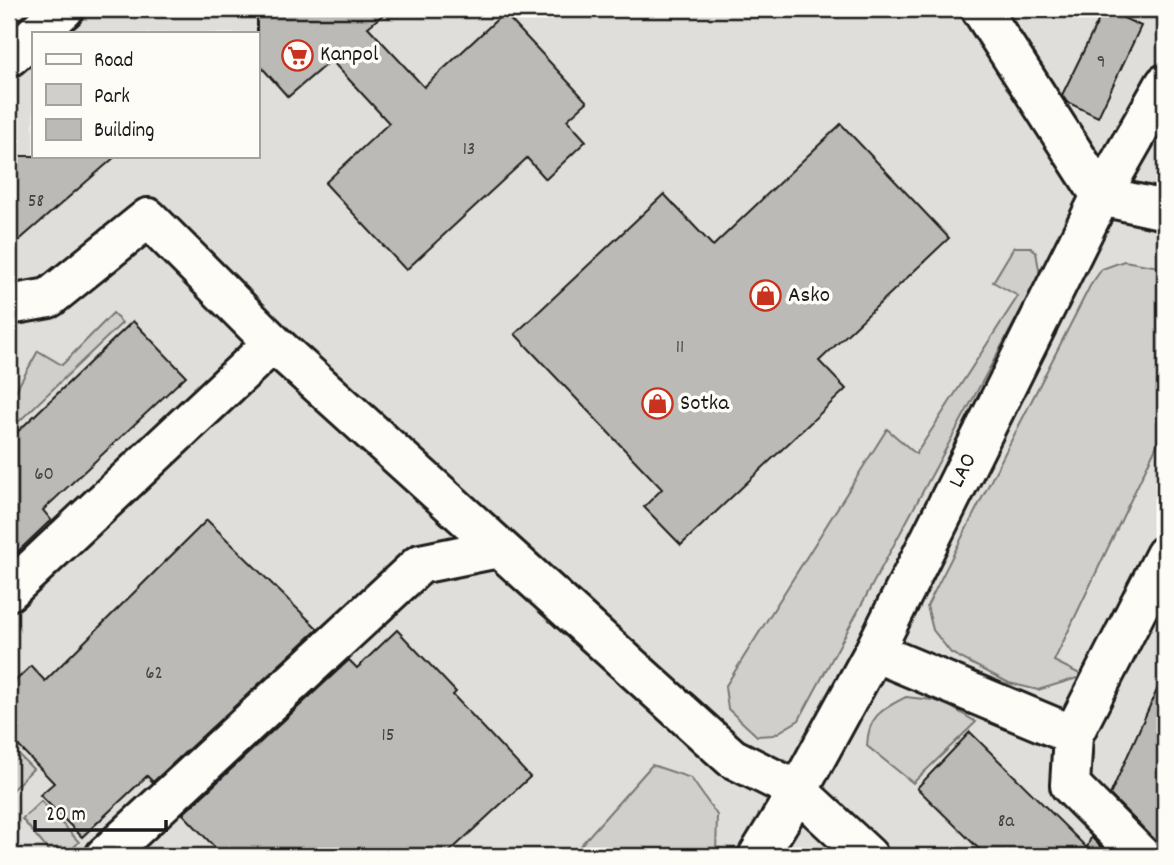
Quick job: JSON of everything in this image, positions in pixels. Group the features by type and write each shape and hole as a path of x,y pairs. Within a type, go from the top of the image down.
{"street":[{"path":"37,32 64,9"},
{"path":"981,9 1101,196 1165,210"},
{"path":"9,57 32,37"},
{"name":"LAO","path":"758,856 798,791 874,652 1101,196 1165,84"},
{"path":"9,305 49,298 148,218 273,343 732,758 798,791 868,856"},
{"path":"9,591 273,343"},
{"path":"105,856 420,564 499,548"},
{"path":"1141,856 1070,785 1073,735 1165,555"},
{"path":"874,652 1073,735"}],"shaded area":[{"path":"65,9 1165,9 1165,856 9,856 9,58 32,38 32,158 259,158 259,32 38,32"}],"green space":[{"path":"1014,247 1031,247 1036,252 1040,275 799,720 774,735 757,736 728,709 725,687 887,429 916,454 1018,296 993,282"},
{"path":"1124,261 1165,268 1165,428 1054,661 1084,676 1038,690 1009,683 951,653 933,630 927,606 1090,286 1102,269"},
{"path":"113,313 122,323 9,431 9,403 38,351 62,365"},
{"path":"906,697 941,701 976,722 913,783 867,746 873,721 890,706"},
{"path":"9,745 33,769 9,793"},
{"path":"652,765 691,778 717,815 716,856 571,856"},
{"path":"41,801 79,842 65,856 53,856 22,819"}],"building":[{"path":"257,9 390,9 368,27 424,87 504,13 587,102 567,120 586,141 546,179 527,158 406,270 325,183 389,123 331,60 288,97 259,64"},
{"path":"1104,9 1141,26 1098,117 1067,102 1062,95"},
{"path":"841,124 949,238 819,361 846,389 681,545 644,507 662,489 515,334 664,194 713,246"},
{"path":"9,156 114,158 9,249"},
{"path":"133,321 186,376 43,510 51,520 9,560 9,440"},
{"path":"207,520 318,629 153,782 147,776 82,837 40,795 54,783 9,736 9,687 31,666 45,681"},
{"path":"397,630 456,692 453,695 530,777 445,856 223,856 183,814 349,660 357,668"},
{"path":"1165,672 1165,856 1162,856 1162,850 1156,841 1110,795"},
{"path":"970,732 1087,848 1091,837 1110,856 986,856 917,788"}],"place":[{"name":"Kanpol","path":"297,55"},
{"name":"Asko","path":"765,296"},
{"name":"Sotka","path":"657,404"}]}
